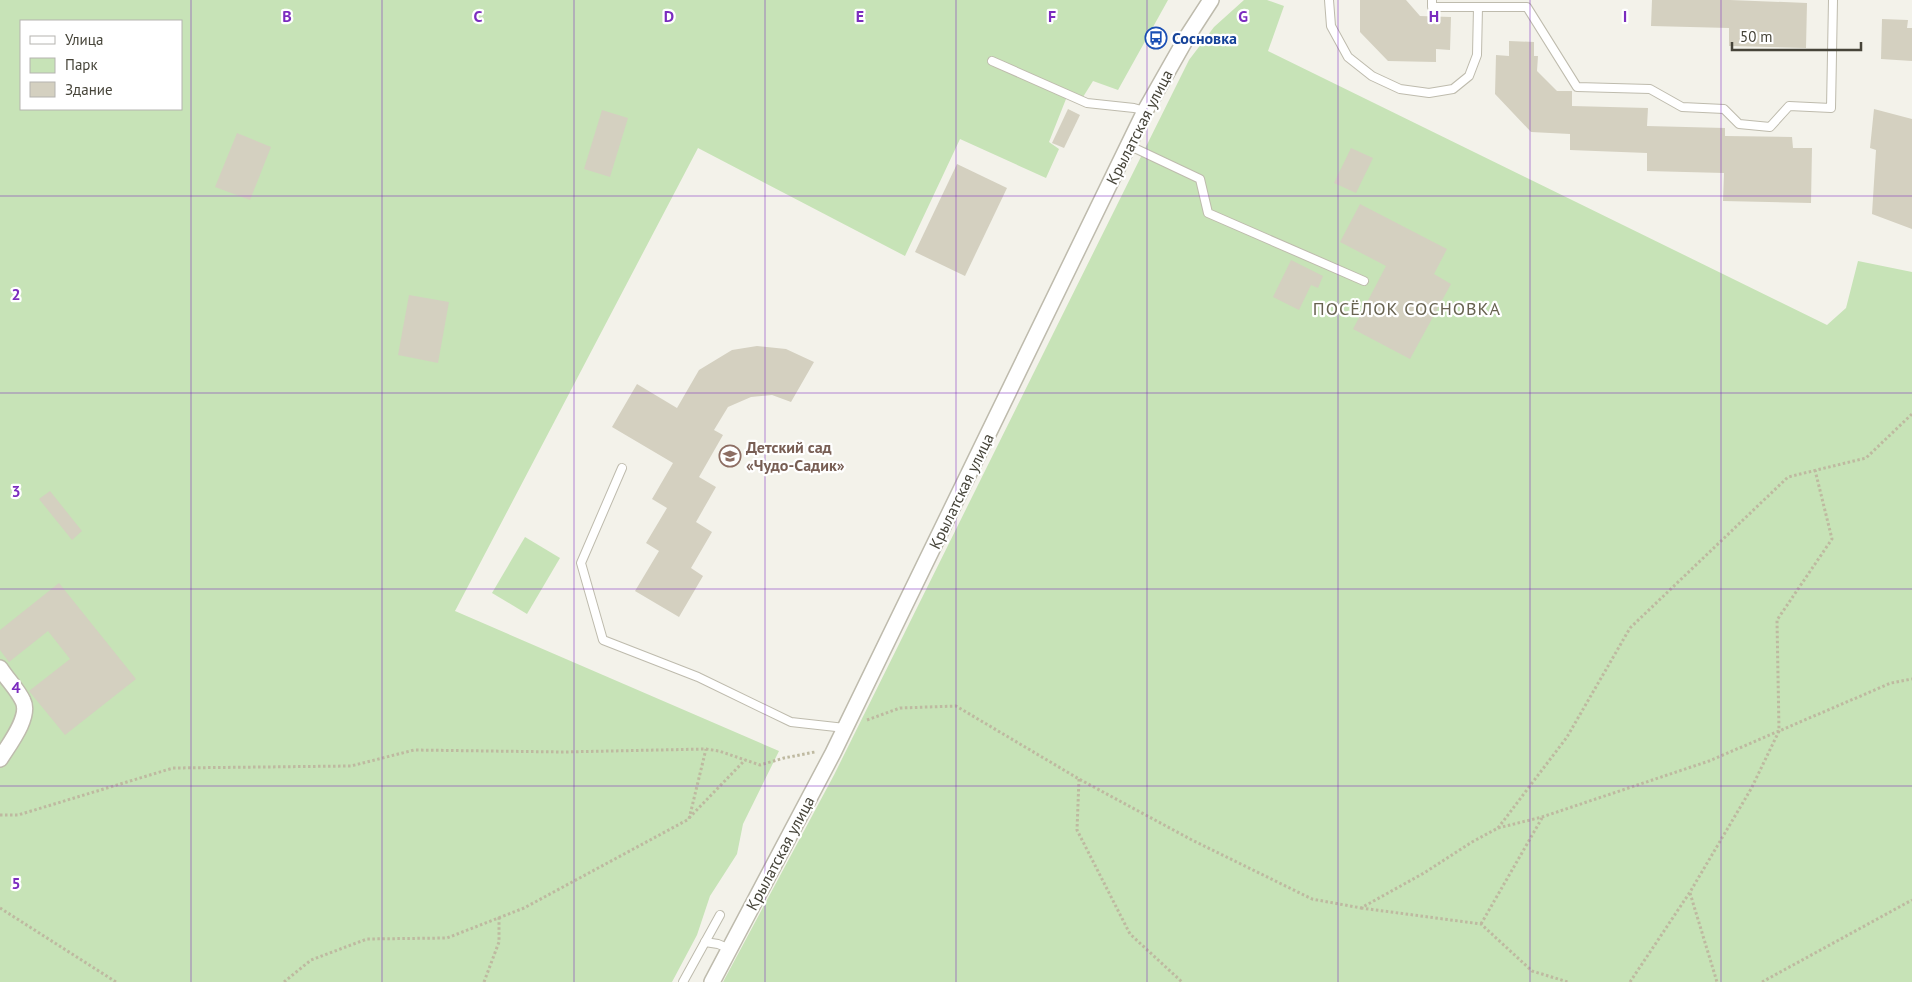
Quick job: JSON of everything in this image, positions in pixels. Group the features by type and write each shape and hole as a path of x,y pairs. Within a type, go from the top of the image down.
{"street":[{"name":"Крылатская улица","path":"712,982 845,728 1145,111 1187,37 1211,0"},
{"path":"0,668 24,702 24,716 18,731 0,759"}],"lane":[{"path":"1329,0 1331,26 1348,57 1372,76 1400,89 1429,93 1453,89 1469,76 1477,55 1478,7"},
{"path":"1432,0 1432,7 1527,7 1577,87 1650,89 1682,107 1724,109 1740,124 1770,127 1789,106 1831,108 1833,0"},
{"path":"992,60 1087,103 1145,111"},
{"path":"1128,145 1200,179 1208,213 1364,281"},
{"path":"622,468 581,564 603,640 698,677 791,722 845,728"},
{"path":"683,982 720,915"},
{"path":"705,942 718,944 730,949"}],"path":[{"path":"1498,828 1567,737 1630,628 1788,477 1866,458 1912,414"},
{"path":"1630,982 1690,892 1751,789 1779,731 1777,620 1832,539 1815,470"},
{"path":"1361,908 1424,873 1472,842 1498,828 1542,817 1710,761 1891,683 1912,679"},
{"path":"845,728 900,708 956,706 1079,779 1192,840 1312,899 1361,908 1481,924 1532,971 1568,982"},
{"path":"689,819 706,749"},
{"path":"0,815 18,815 173,768 351,766 414,750 563,752 706,749 719,751 760,765 821,751"},
{"path":"284,982 311,960 367,939 447,938 524,908 689,819 744,760"},
{"path":"1079,779 1077,830 1130,934 1182,982"},
{"path":"1481,924 1542,817"},
{"path":"1690,892 1717,982"},
{"path":"1762,982 1912,900"},
{"path":"0,908 116,982"},
{"path":"484,982 499,942 500,918"}],"green space":[{"path":"0,0 1168,0 1118,90 1093,81 1083,97 1066,99 1049,142 1059,149 1046,178 960,139 905,256 698,148 455,611 779,751 743,824 737,854 710,896 697,935 672,982 0,982"},
{"path":"1244,0 1267,0 1284,6 1268,51 1827,325 1846,308 1858,261 1912,272 1912,982 723,982 834,775 1189,60 1214,27"},
{"path":"525,537 560,558 527,614 492,593"}],"building":[{"path":"1360,0 1406,0 1420,16 1451,17 1450,50 1436,49 1436,62 1388,61 1360,32"},
{"path":"1652,0 1730,0 1807,3 1806,48 1729,46 1729,28 1651,26"},
{"path":"1882,19 1908,20 1907,28 1912,28 1912,61 1881,59"},
{"path":"1509,41 1534,42 1534,56 1538,56 1537,71 1557,91 1572,91 1572,106 1648,108 1647,126 1725,128 1725,136 1792,137 1793,148 1812,148 1811,203 1723,201 1724,173 1647,171 1647,153 1570,150 1570,134 1531,132 1495,94 1496,55 1509,56"},
{"path":"1068,109 1080,115 1064,148 1052,143"},
{"path":"1874,109 1912,119 1912,229 1872,214 1876,150 1870,148"},
{"path":"602,110 628,118 610,177 584,169"},
{"path":"237,133 271,147 250,200 215,187"},
{"path":"1351,148 1373,158 1356,193 1334,183"},
{"path":"957,164 1007,188 965,276 915,252"},
{"path":"1360,204 1447,249 1434,274 1451,284 1410,359 1353,329 1386,266 1340,242"},
{"path":"1291,260 1323,276 1318,288 1311,285 1299,310 1273,297"},
{"path":"409,295 449,302 438,363 398,355"},
{"path":"757,346 786,349 814,362 791,402 772,395 751,397 728,407 714,430 723,435 699,477 716,487 696,522 712,532 691,568 703,576 679,617 635,591 659,551 646,543 667,508 652,499 673,463 612,427 637,384 677,408 699,370 732,350"},
{"path":"50,491 82,531 72,540 39,499"},
{"path":"59,583 136,679 65,735 29,691 70,659 48,631 9,662 0,650 0,630"}],"place":[{"name":"Сосновка","path":"1156,38"},
{"name":"Детский сад «Чудо-Садик»","path":"730,456"}],"district":[{"name":"ПОСЁЛОК СОСНОВКА","path":"1407,309"}]}
